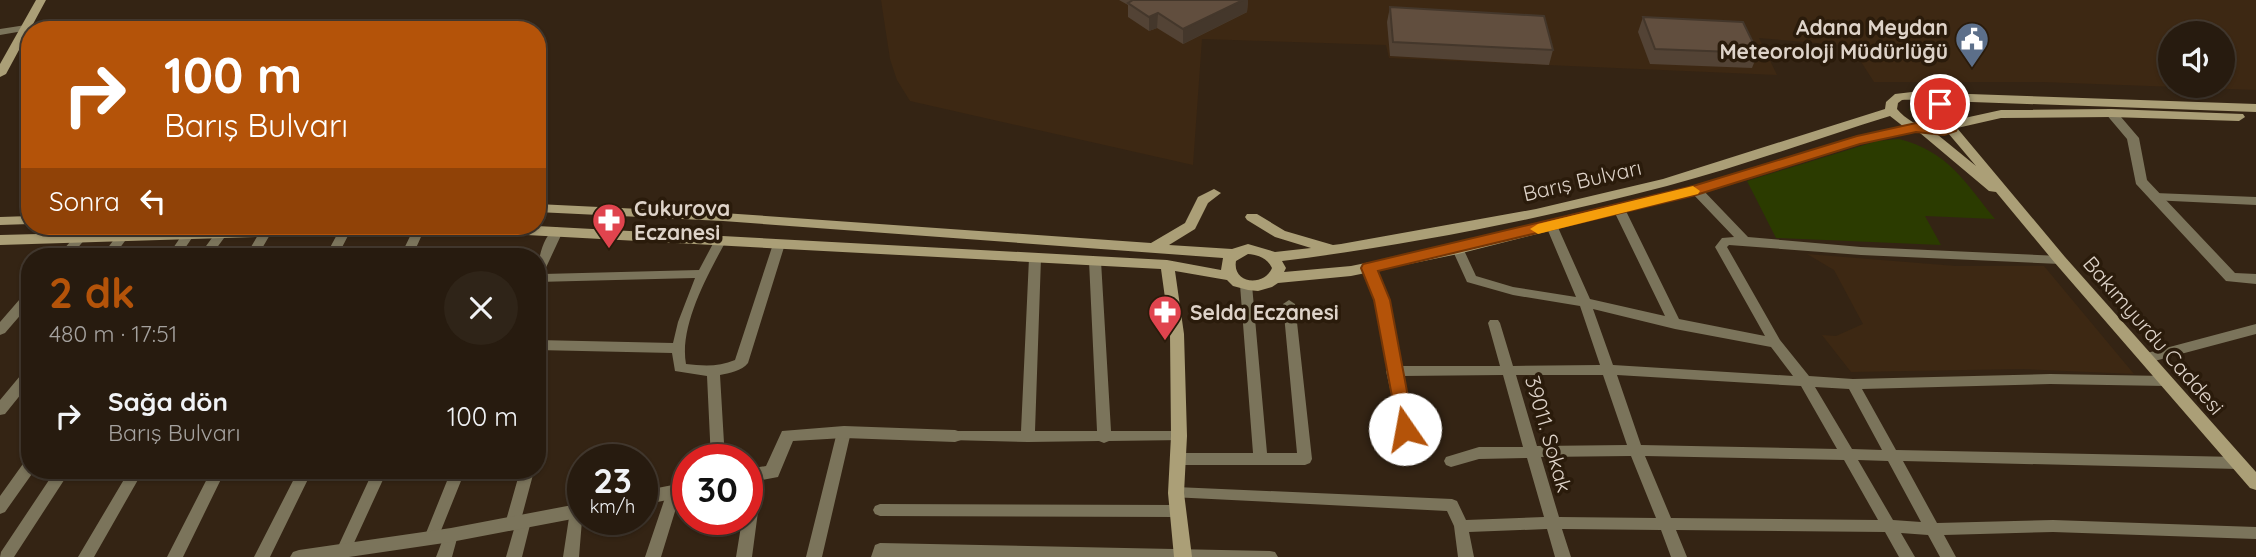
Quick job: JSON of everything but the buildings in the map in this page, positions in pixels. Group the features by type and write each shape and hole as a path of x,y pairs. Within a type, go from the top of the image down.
{"main road":[{"path":"30,21 41,0"},
{"path":"0,74 21,37"},
{"name":"Barış Bulvarı","path":"1273,257 1331,250 1536,213 1666,183 1892,111 1892,102 1899,97 2256,108"},
{"path":"1922,97 1948,108 1953,114 1953,126"},
{"path":"2198,105 2208,116"},
{"path":"1892,111 1901,120 1919,129"},
{"name":"Barış Bulvarı","path":"1275,278 1317,276 1369,268 1458,249 1696,190 1857,140 1919,129 1944,131 1953,126 2001,114 2111,113 2256,117"},
{"name":"Bakımyurdu Caddesi","path":"1953,126 2060,260 2256,483"},
{"name":"Bakımyurdu Caddesi","path":"1919,129 2022,212"},
{"path":"1155,247 1190,226 1203,200 1214,193"},
{"path":"546,208 723,217 1234,254 1255,250 1273,257 1279,268 1275,278 1261,285 1246,285 1230,276 1167,265 546,231"},
{"path":"1252,217 1280,234 1331,250"},
{"path":"0,221 21,220"},
{"path":"0,240 188,235"},
{"path":"1230,276 1226,264 1234,254"},
{"path":"1167,265 1177,334 1179,436 1176,493 1183,556"}],"street":[{"path":"0,32 21,29"},
{"path":"2111,113 2133,138 2141,181 2231,278 2256,279"},
{"path":"1696,190 1745,240"},
{"path":"2155,197 2256,201"},
{"path":"1619,209 1675,324"},
{"path":"1552,226 1585,303 1636,450 1679,557"},
{"path":"546,256 557,231"},
{"path":"179,248 188,235"},
{"path":"114,248 122,237"},
{"path":"71,248 80,238"},
{"path":"1906,557 1805,381 1775,343 1721,247 1726,241 1745,240 1779,246 2060,260"},
{"path":"720,241 702,274 676,348 680,368 713,371 729,369 741,363 779,244"},
{"path":"1458,249 1471,279 1487,286 1585,303 1775,343"},
{"path":"1028,437 1035,258"},
{"path":"1095,261 1104,438"},
{"path":"1369,268 1382,300 1405,429"},
{"path":"546,276 702,274"},
{"path":"1246,285 1260,459"},
{"path":"1178,459 1305,459 1289,304"},
{"path":"0,330 21,305"},
{"path":"0,309 18,308"},
{"name":"39011. Sokak","path":"1494,323 1563,557"},
{"path":"2147,358 2256,329"},
{"path":"546,345 676,348"},
{"path":"1393,370 1609,370 1853,384 2050,379 2166,381"},
{"path":"713,371 717,444"},
{"path":"0,410 21,384"},
{"path":"1853,384 1948,557"},
{"path":"763,473 772,472 788,435 844,432 1104,438 1179,436"},
{"path":"814,557 844,432"},
{"path":"1451,461 1479,453 1636,450 2238,463"},
{"path":"0,508 21,478"},
{"path":"6,557 58,479"},
{"path":"86,557 131,479"},
{"path":"175,557 214,479"},
{"path":"262,557 301,479"},
{"path":"343,551 376,479"},
{"path":"431,538 455,479"},
{"path":"514,557 526,479"},
{"path":"1176,493 1451,505 1461,526 1466,557"},
{"path":"880,510 1178,511"},
{"path":"653,557 672,512"},
{"path":"299,557 343,551 366,552 567,513"},
{"path":"1461,526 1553,523 1890,526 1932,529 2053,526 2256,533"},
{"path":"444,557 451,535"},
{"path":"571,557 575,535"},
{"path":"744,557 746,535"},
{"path":"879,557 880,549 1270,557"}],"shaded area":[{"path":"881,0 2256,0 2256,90 2235,89 2235,21 2158,21 2158,86 2042,82 1874,82 1851,46 1759,38 1777,75 1389,58 1386,45 1202,39 1193,165 910,101 897,80 890,59"},
{"path":"1807,254 1956,266 2044,266 2134,374 2022,369 1851,372 1822,335 1836,336 1863,324 1834,270"}],"green space":[{"path":"1919,104 1941,110 1946,120 1936,124 1920,121 1909,109"},
{"path":"1899,139 1943,160 1964,180 1995,219 1925,216 1941,245 1776,238 1747,181 1877,141"}],"slow traffic":[{"path":"1538,229 1693,191"}],"place":[{"name":"Adana Meydan Meteoroloji Müdürlüğü","path":"1972,69"},
{"name":"Cukurova Eczanesi","path":"609,250"},
{"name":"Selda Eczanesi","path":"1165,342"}],"route":[{"path":"1405,429 1382,300 1369,268 1458,249 1696,190 1857,140 1916,128 1944,131 1955,124 1955,119 1948,108 1940,104"}]}
